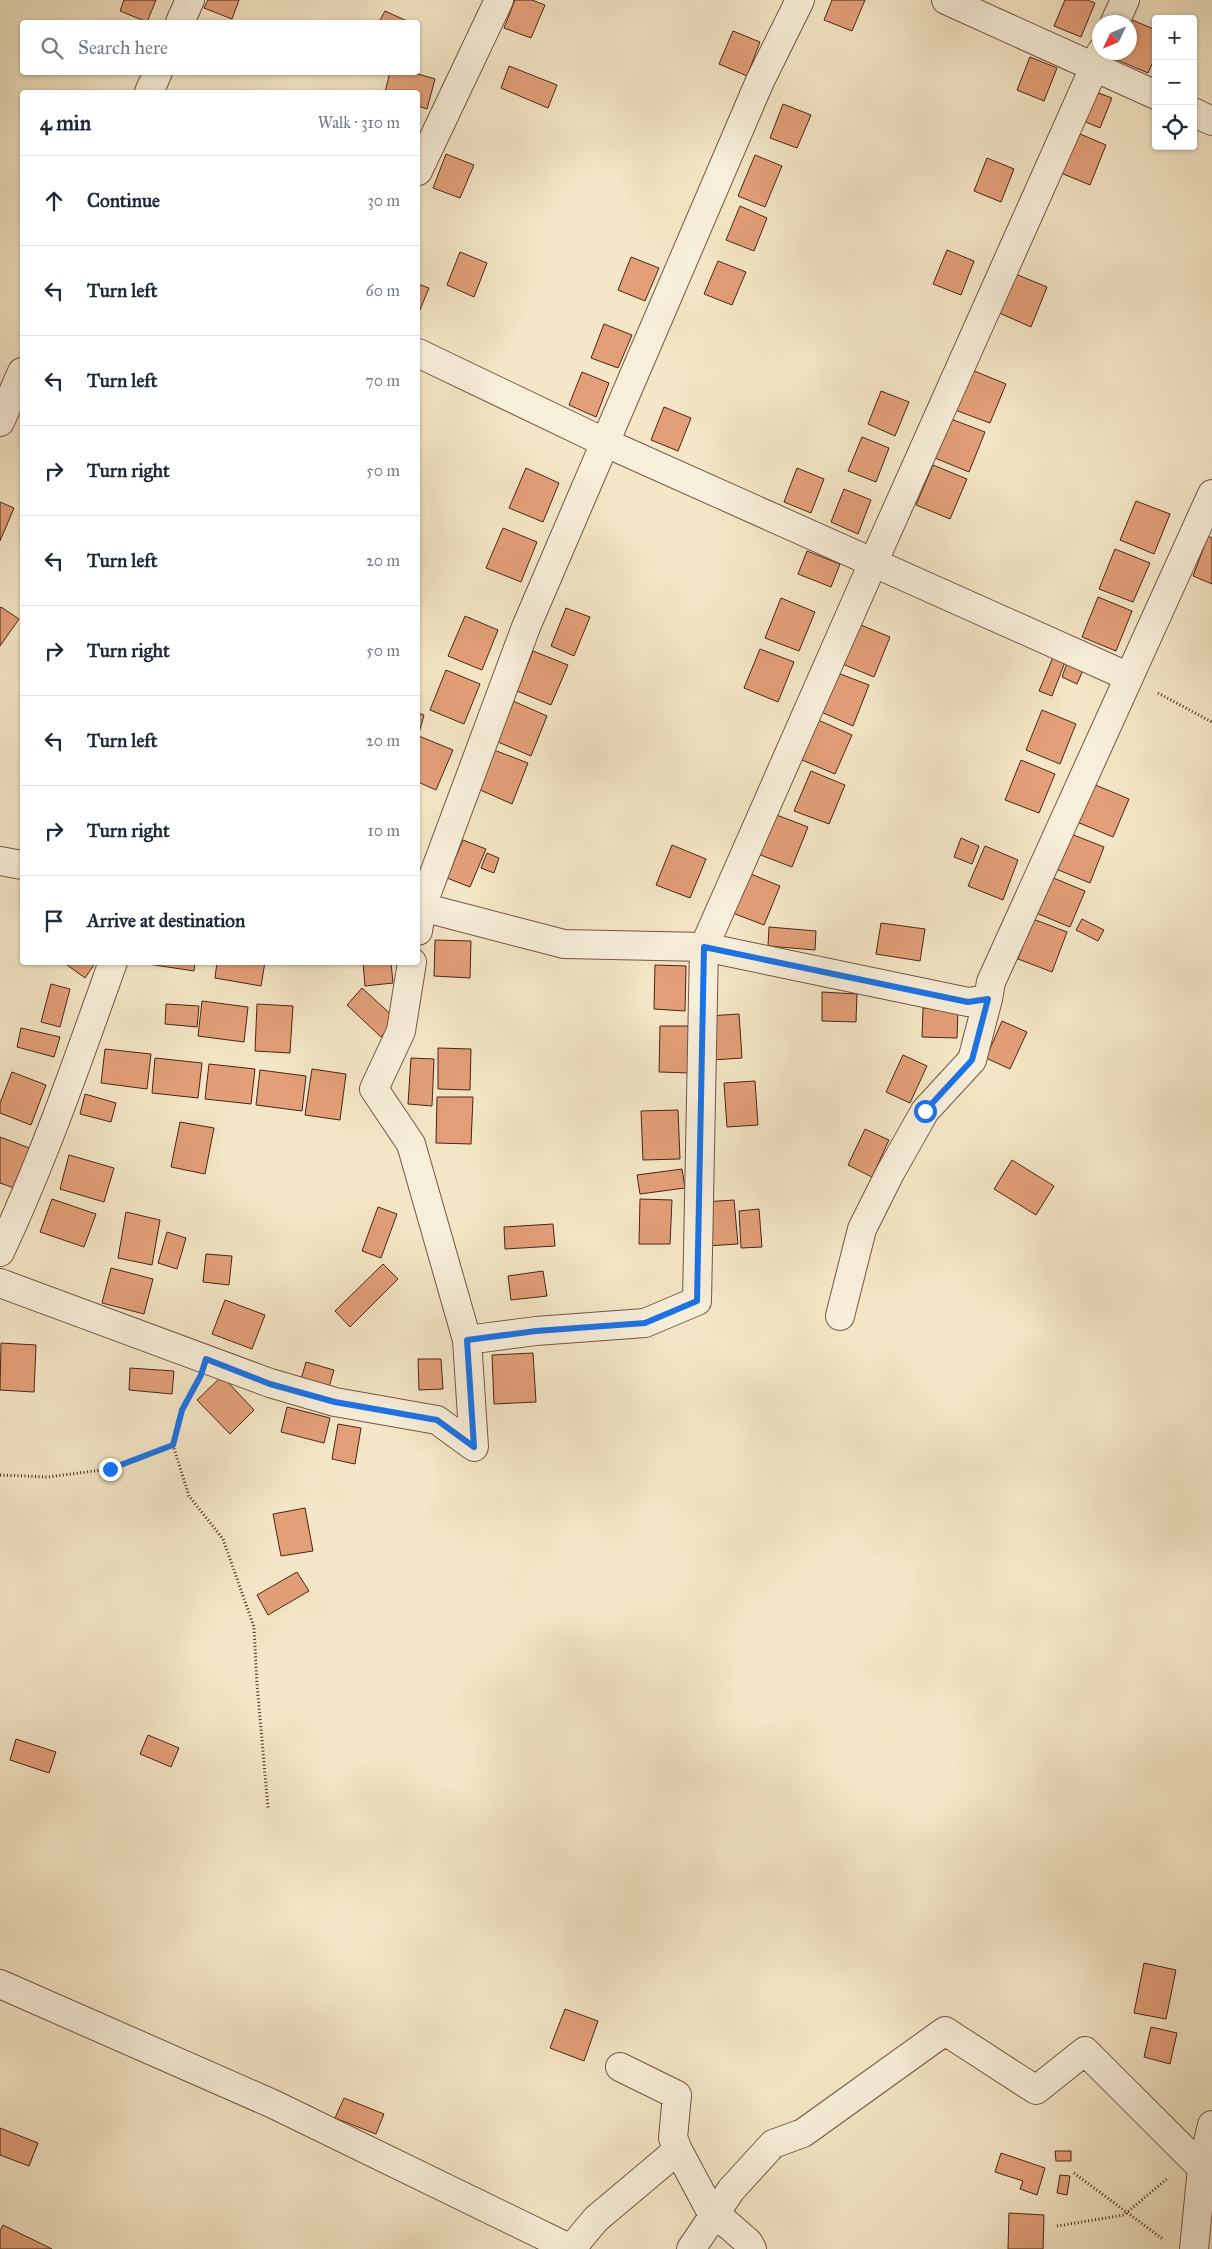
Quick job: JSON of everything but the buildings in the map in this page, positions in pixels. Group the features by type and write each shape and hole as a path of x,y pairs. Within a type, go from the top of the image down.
{"street":[{"path":"181,20 190,0"},
{"path":"420,167 499,0"},
{"path":"420,911 526,627 760,81 800,0"},
{"path":"946,0 1092,58"},
{"path":"1118,15 1125,0"},
{"path":"467,1340 536,1331 645,1323 697,1301 704,947 1098,60 1152,93"},
{"path":"150,90 157,75"},
{"path":"1197,114 1212,121"},
{"path":"420,354 606,443 1129,677"},
{"path":"0,422 20,377"},
{"path":"840,1316 862,1229 890,1173 925,1111 972,1060 991,982 1212,494"},
{"path":"0,861 20,864"},
{"path":"420,914 564,944 704,947 968,1002 988,999"},
{"path":"0,1252 28,1192 112,965"},
{"path":"0,1283 270,1384 335,1402 437,1420 474,1447 467,1340 411,1144 374,1089 401,1031 412,965"},
{"path":"0,1984 274,2104 571,2249 596,2219 678,2150"},
{"path":"691,2249 731,2190 773,2144 803,2133 945,2031 1036,2090 1085,2051 1204,2164"},
{"path":"620,2067 677,2095 673,2138 678,2150 709,2208 748,2242 752,2249"},
{"path":"1182,2246 1204,2164 1212,2125"}],"path":[{"path":"1129,677 1212,722"},
{"path":"206,1359 201,1375 182,1410 173,1445 188,1496 223,1539 254,1627 268,1808"},
{"path":"0,1475 48,1477 110,1469 173,1445"},
{"path":"1057,2226 1124,2215 1204,2164"},
{"path":"1074,2173 1128,2212 1182,2246"}],"route":[{"path":"110,1469 173,1445 182,1410 201,1375 206,1359 270,1384 335,1402 437,1420 474,1447 467,1340 536,1331 645,1323 697,1301 704,947 968,1002 988,999 972,1060 925,1111"}]}
